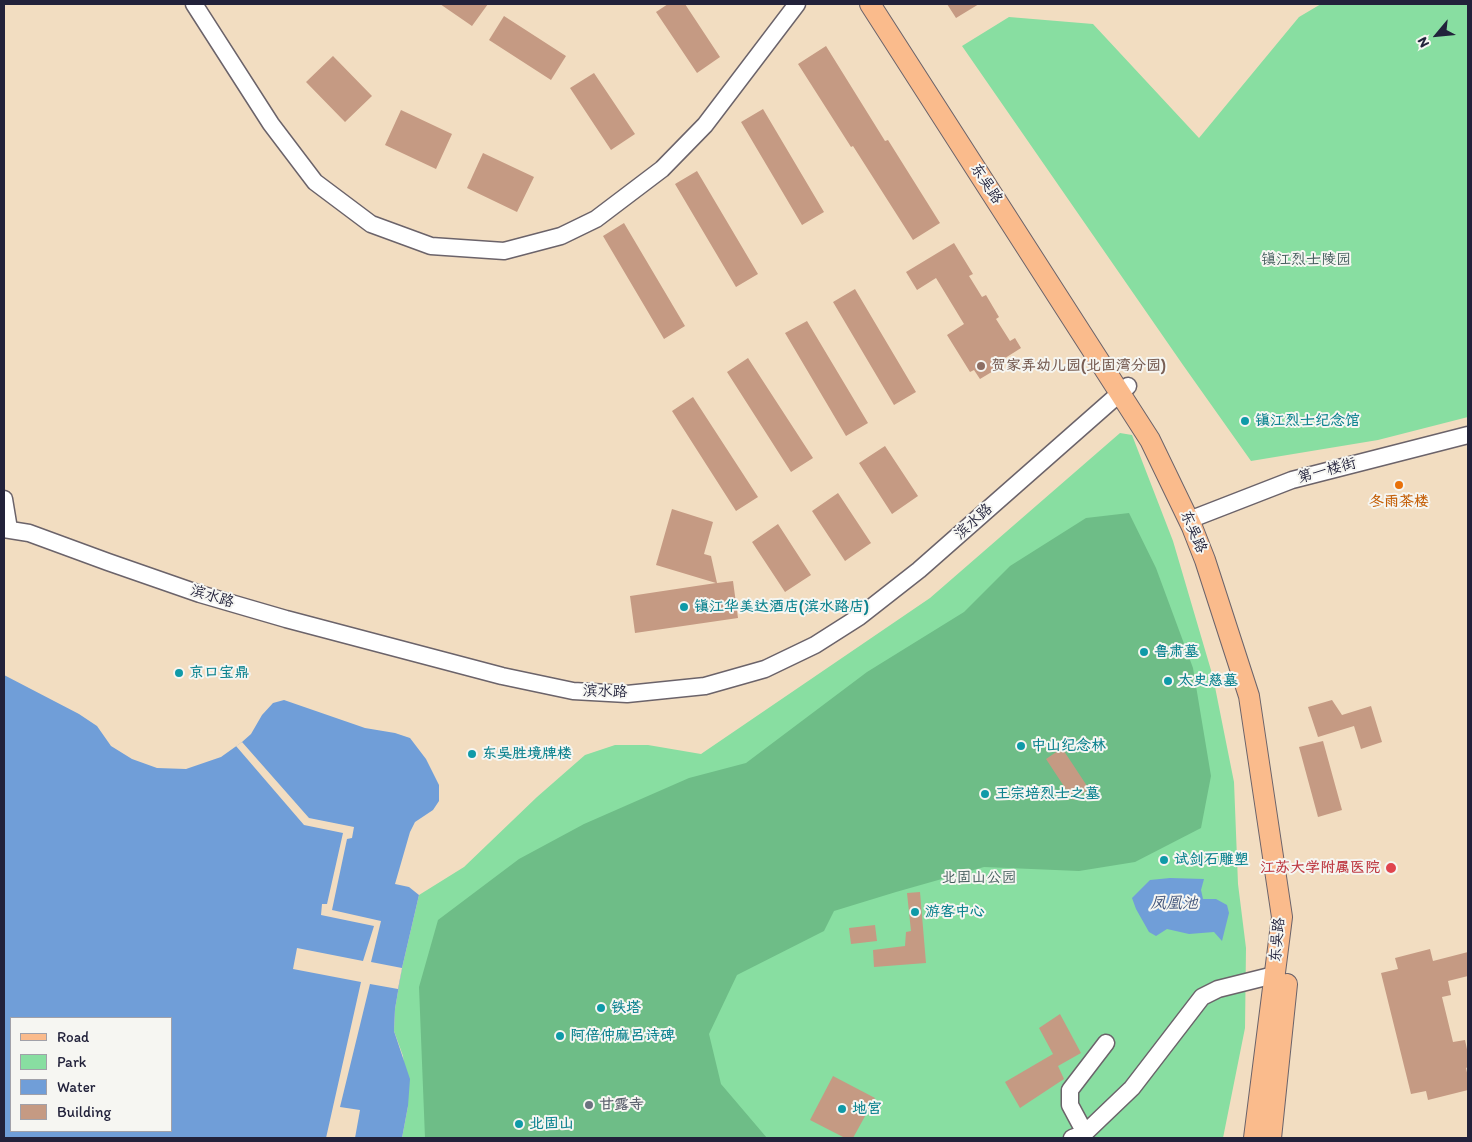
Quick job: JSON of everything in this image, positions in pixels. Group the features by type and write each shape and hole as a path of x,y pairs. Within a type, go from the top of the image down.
{"main road":[{"name":"东吴路","path":"870,4 1124,390 1160,436 1194,518 1216,558 1260,696 1293,920 1271,1138"},
{"name":"东吴路","path":"882,4 1124,390"},
{"name":"东吴路","path":"1194,518 1205,560 1249,696 1282,917 1254,1138"}],"street":[{"path":"194,4 271,124 315,182 370,224 432,246 504,251 561,236 596,219 662,169 705,125 797,4"},
{"name":"滨水路","path":"6,529 29,533 200,594 286,619 502,676 573,691 627,694 705,686 765,669 815,645 859,617 919,570 1124,390"},
{"name":"第一楼街","path":"1194,518 1292,480 1468,435"},
{"path":"4,499 6,529"},
{"path":"1106,1043 1070,1090 1070,1105 1078,1136 1132,1088 1202,997 1218,989 1274,975"}],"green space":[{"name":"镇江烈士陵园","path":"1321,4 1468,4 1468,417 1378,440 1251,461 962,46 1009,17 1093,24 1199,138 1299,17"},
{"name":"北固山公园","path":"1120,433 1132,435 1173,541 1213,677 1234,782 1238,884 1246,948 1245,1028 1223,1138 402,1138 408,1106 403,1056 394,1031 395,1009 402,968 419,895 464,867 537,797 585,755 615,745 648,745 701,754 930,598"},
{"name":"北固山","path":"1129,513 1156,568 1193,668 1211,776 1201,828 1135,862 1079,871 984,867 834,911 824,931 737,975 709,1034 721,1084 767,1138 425,1138 419,987 438,920 519,859 584,824 689,778 746,763 867,672 964,612 1010,566 1086,518"}],"water":[{"path":"4,675 79,714 97,726 111,746 132,759 157,768 186,769 221,757 251,734 262,715 273,703 284,700 365,728 395,733 410,738 426,759 439,785 439,801 433,810 415,822 410,832 395,884 409,887 419,895 402,968 395,1009 394,1031 410,1079 408,1106 402,1138 4,1138"},
{"name":"凤凰池","path":"1170,878 1204,879 1201,890 1203,899 1216,899 1227,905 1229,913 1222,941 1214,932 1189,934 1167,929 1156,936 1149,932 1132,898 1150,880"}],"pier":[{"path":"242,742 309,818 354,827 352,838 347,839 332,910 381,921 371,962 402,968 398,989 370,984 340,1107 360,1110 355,1138 326,1138 361,982 293,969 297,948 363,961 374,926 321,915 322,904 327,904 343,833 304,825 236,746"}],"building":[{"path":"440,4 488,4 472,26"},
{"path":"668,4 685,4 720,57 697,73 656,12"},
{"path":"947,4 979,4 956,18"},
{"path":"504,16 566,56 551,80 489,40"},
{"path":"826,46 885,141 888,140 940,223 913,240 798,64"},
{"path":"333,56 372,96 345,122 306,82"},
{"path":"594,73 635,134 611,150 570,88"},
{"path":"763,109 824,212 802,225 741,122"},
{"path":"401,110 452,134 436,169 385,145"},
{"path":"483,153 534,177 517,212 467,188"},
{"path":"697,171 758,274 736,287 675,184"},
{"path":"624,223 685,326 664,339 603,236"},
{"path":"954,243 973,274 969,276 982,297 986,295 999,317 996,319 1010,341 1015,338 1021,348 1002,360 1000,367 980,379 974,370 970,372 947,335 964,324 936,278 917,290 906,272"},
{"path":"855,289 916,392 894,405 833,302"},
{"path":"807,321 868,423 846,436 785,333"},
{"path":"748,358 813,458 791,472 727,372"},
{"path":"693,397 758,497 736,511 672,411"},
{"path":"885,446 918,496 892,514 859,463"},
{"path":"838,493 871,543 845,561 812,511"},
{"path":"672,509 713,522 704,554 711,556 717,583 733,581 738,618 635,633 630,596 716,583 656,565"},
{"path":"778,524 811,575 785,592 752,542"},
{"path":"1332,700 1342,715 1371,706 1382,742 1361,749 1354,726 1318,737 1308,707"},
{"path":"1323,741 1342,810 1318,817 1299,747"},
{"path":"1062,748 1089,789 1073,800 1046,759"},
{"name":"游客中心","path":"920,892 926,963 874,967 873,950 905,946 906,932 911,931 907,893"},
{"path":"875,925 877,941 851,944 849,928"},
{"path":"1430,949 1433,961 1468,952 1468,976 1448,981 1451,995 1442,997 1453,1042 1465,1040 1468,1054 1468,1067 1466,1068 1468,1090 1428,1100 1426,1091 1411,1094 1381,973 1398,969 1395,958"},
{"path":"1060,1014 1081,1053 1058,1066 1064,1079 1020,1108 1005,1082 1053,1054 1039,1028"},
{"name":"地宫","path":"833,1076 875,1098 853,1138 845,1138 810,1120"}],"place":[{"name":"贺家弄幼儿园(北固湾分园)","path":"981,366"},
{"name":"镇江烈士纪念馆","path":"1245,421"},
{"name":"冬雨茶楼","path":"1399,485"},
{"name":"镇江华美达酒店(滨水路店)","path":"684,607"},
{"name":"鲁肃墓","path":"1144,652"},
{"name":"京口宝鼎","path":"179,673"},
{"name":"太史慈墓","path":"1168,681"},
{"name":"中山纪念林","path":"1021,746"},
{"name":"东吴胜境牌楼","path":"472,754"},
{"name":"王宗培烈士之墓","path":"985,794"},
{"name":"试剑石雕塑","path":"1164,860"},
{"name":"江苏大学附属医院","path":"1391,868"},
{"name":"游客中心","path":"915,912"},
{"name":"铁塔","path":"601,1008"},
{"name":"阿倍仲麻吕诗碑","path":"560,1036"},
{"name":"甘露寺","path":"589,1105"},
{"name":"地宫","path":"842,1109"},
{"name":"北固山","path":"519,1124"}]}
